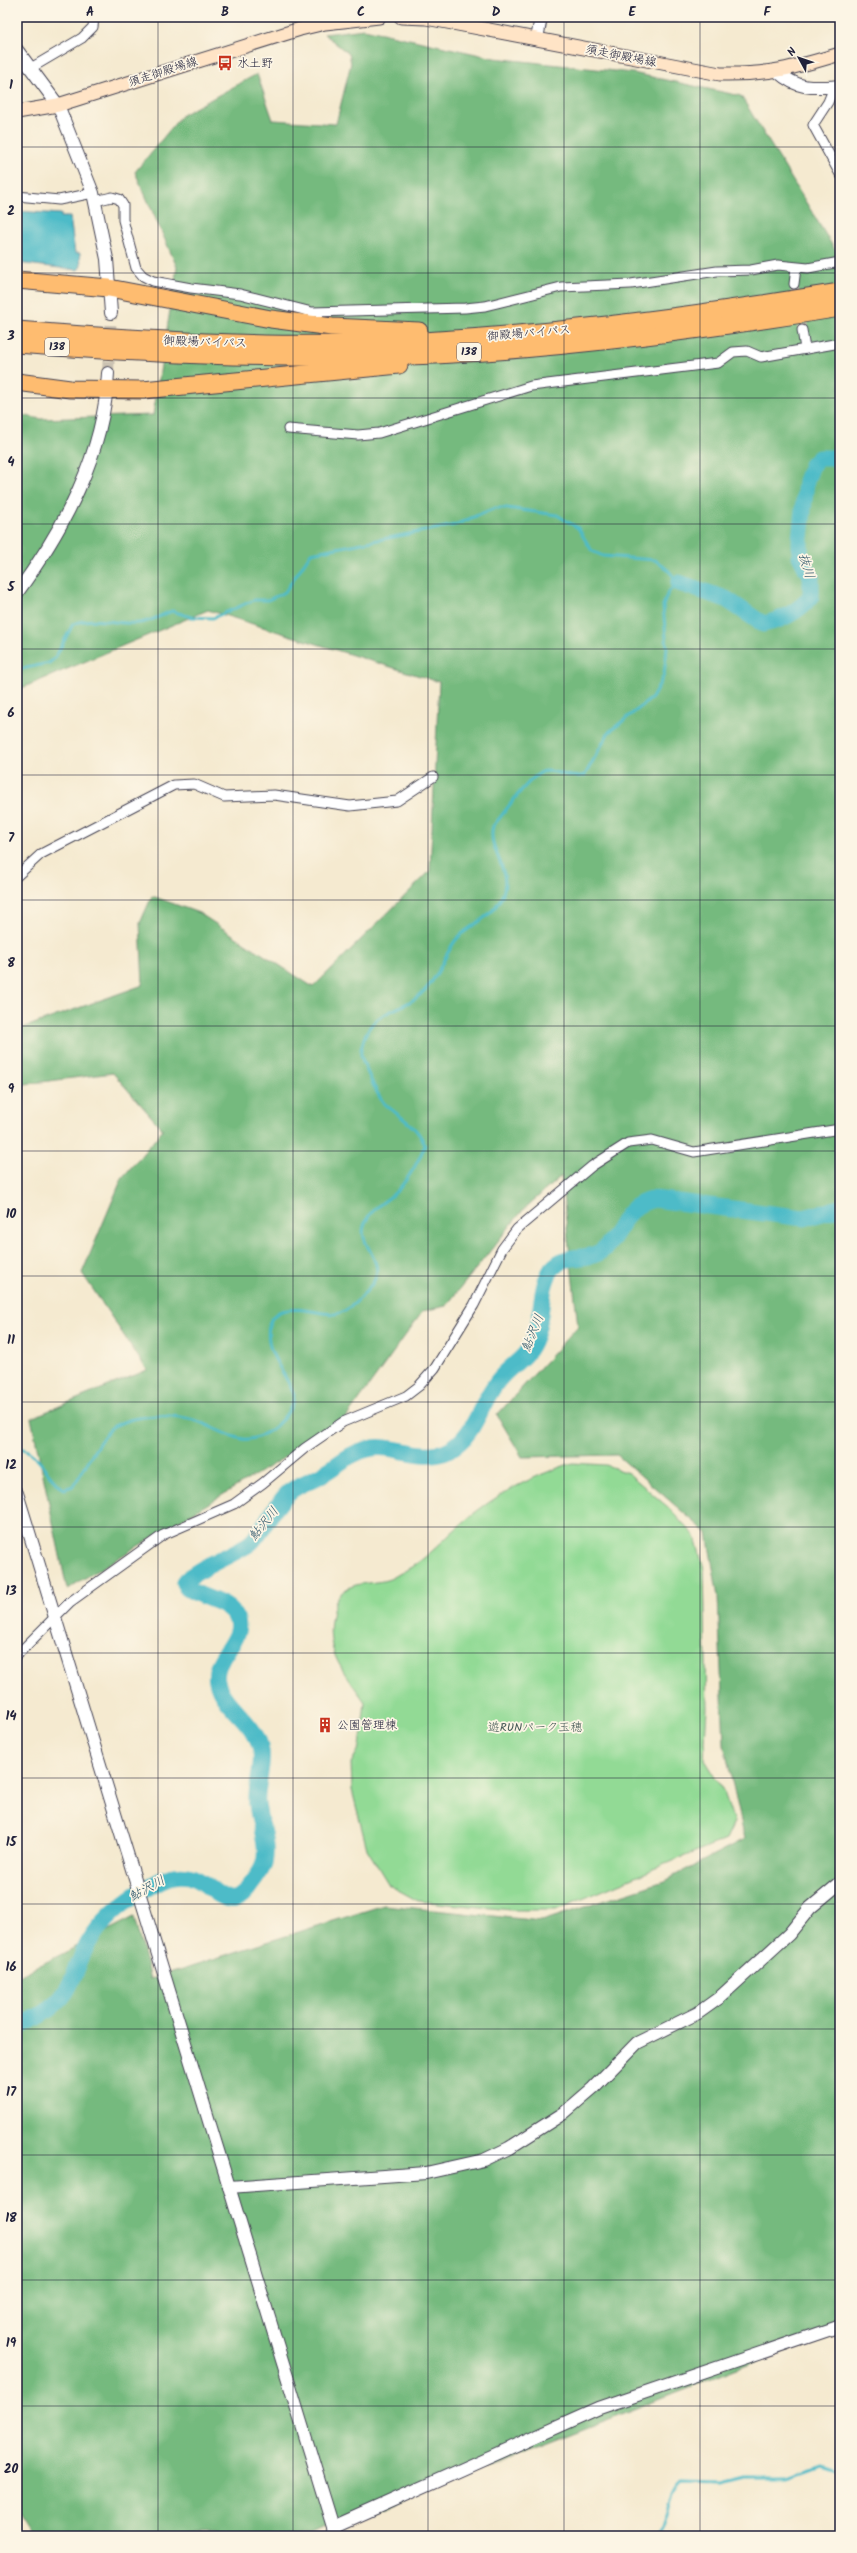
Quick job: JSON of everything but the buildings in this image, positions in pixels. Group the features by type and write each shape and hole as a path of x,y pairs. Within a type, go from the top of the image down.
{"highway":[{"path":"17,280 109,288 204,308 332,327 440,332 585,327"},
{"name":"御殿場バイパス","path":"96,344 348,344 513,335 738,308 840,292"},
{"name":"御殿場バイパス","path":"96,344 193,355 351,357 437,355 552,346 742,324 840,308"},
{"name":"138","path":"17,330 96,344"},
{"name":"138","path":"17,344 96,344"},
{"path":"17,382 70,389 107,390 198,386 367,370 552,346"}],"main road":[{"name":"須走御殿場線","path":"17,112 58,105 300,29 325,23 379,17"},
{"name":"須走御殿場線","path":"401,17 426,18 720,74 753,75 778,72 840,54"}],"street":[{"path":"31,68 82,38 93,27 94,17"},
{"path":"537,39 541,17"},
{"path":"17,50 58,105 94,197 107,259 111,313"},
{"path":"778,72 790,82 804,87 837,87"},
{"path":"837,87 813,125 840,174"},
{"path":"17,196 59,200 112,196 119,199 122,205 123,220 136,268 143,276 153,281 191,288 240,294 312,312 478,307 561,287 639,284 717,271 751,270 778,265 796,268 834,265 840,262"},
{"path":"794,284 796,268"},
{"path":"802,330 805,349"},
{"path":"288,428 358,435 379,433 532,386 718,363 733,352 747,351 761,357 840,343"},
{"path":"17,593 52,542 79,488 97,436 107,390 108,373"},
{"path":"17,876 41,854 174,785 194,784 224,797 274,795 350,806 397,801 433,777"},
{"path":"17,1655 54,1616 163,1535 234,1504 263,1483 305,1448 343,1422 406,1396 415,1389 435,1368 474,1305 502,1249 517,1229 592,1166 628,1143 652,1140 694,1152 840,1129"},
{"path":"17,1493 335,2532 599,2408 840,2326"},
{"path":"229,2187 426,2173 484,2160 537,2132 564,2113 593,2088 637,2043 698,2013 719,1998 778,1945 810,1908 840,1883"}],"green space":[{"path":"364,29 494,58 633,73 741,96 840,258 840,2329 309,2536 36,2536 17,2506 17,1977 134,1917 150,1979 384,1905 542,1921 664,1881 745,1839 724,1745 718,1597 707,1533 617,1455 522,1457 497,1415 578,1326 561,1176 523,1210 446,1306 423,1311 343,1422 67,1589 31,1418 147,1370 82,1273 122,1178 163,1130 113,1073 17,1085 17,1030 143,985 140,923 152,896 199,913 313,987 430,871 439,682 208,610 17,690 17,414 41,419 153,415 177,267 135,172 182,115 257,74 273,120 336,124 351,63 349,54 324,34"},
{"name":"遊RUNパーク玉穂","path":"572,1463 606,1465 628,1473 669,1508 695,1536 704,1570 707,1708 704,1760 724,1792 734,1822 726,1839 556,1910 511,1910 418,1901 389,1885 367,1849 352,1790 351,1763 360,1747 365,1702 344,1672 334,1652 330,1628 335,1602 346,1589 352,1586 391,1579 403,1572 436,1548 466,1520 490,1502 516,1486"}],"water":[{"path":"17,211 61,214 61,217 70,217 75,253 80,253 81,266 78,270 17,263"}],"waterway":[{"name":"抜川","path":"679,583 726,599 763,624 783,618 800,607 811,597 811,578 800,556 800,539 806,481 812,465 819,458 832,458 840,461"},
{"path":"17,670 49,663 55,658 73,624 81,621 98,620 139,623 152,620 172,611 191,617 213,618 254,600 268,600 285,592 311,553 455,525 495,508 507,508 557,515 578,528 592,551 603,556 655,560 668,570 679,583 668,592 663,606 667,648 664,675 652,698 609,732 585,775 570,776 546,771 533,778 518,794 493,826 493,844 505,879 501,898 496,906 485,918 460,935 450,948 434,978 423,992 408,1003 385,1014 371,1025 366,1032 361,1053 374,1087 381,1100 412,1126 425,1145 417,1163 403,1184 395,1193 372,1212 365,1223 363,1231 364,1239 375,1260 377,1268 376,1276 365,1293 355,1303 340,1313 335,1314 291,1310 281,1311 273,1317 269,1326 270,1348 294,1395 292,1403 283,1419 268,1432 251,1439 237,1438 203,1423 187,1418 155,1416 123,1422 109,1430 98,1444 73,1486 64,1489 37,1459 25,1450 17,1447"},
{"name":"鮎沢川","path":"17,2028 43,2013 60,1999 70,1984 83,1953 94,1934 116,1910 142,1891 166,1878 178,1875 192,1877 199,1880 221,1896 228,1899 235,1899 242,1895 250,1886 263,1866 265,1848 257,1804 261,1762 260,1746 253,1730 229,1704 217,1681 219,1664 237,1632 238,1624 235,1616 226,1606 187,1588 184,1583 188,1578 203,1568 249,1544 289,1492 361,1451 368,1449 388,1448 419,1454 429,1454 440,1453 459,1443 472,1427 491,1390 502,1376 523,1357 531,1345 537,1329 545,1284 552,1269 564,1260 599,1253 605,1248 629,1213 635,1207 654,1199 804,1218 840,1208"},
{"path":"655,2536 663,2524 676,2488 681,2483 721,2484 745,2478 788,2478 822,2466 840,2472"}],"tunnel":[{"path":"794,284 802,330"},
{"path":"108,373 111,313"}],"place":[{"name":"水土野","path":"225,63"},
{"name":"公園管理棟","path":"325,1725"}]}
